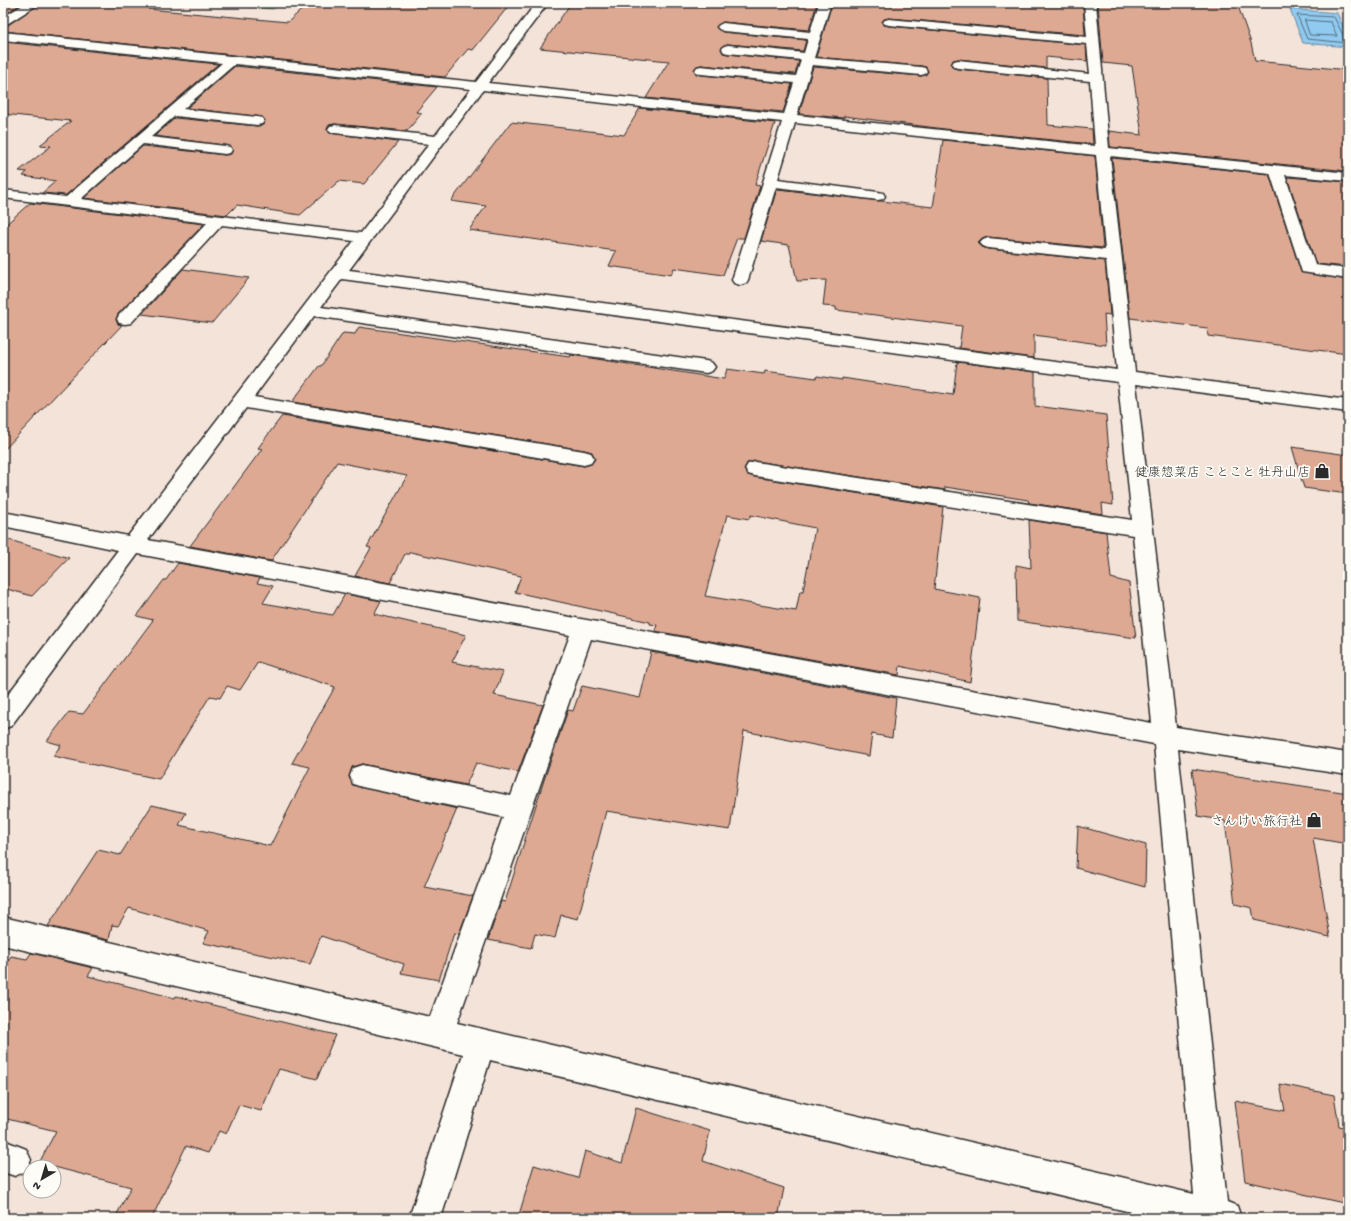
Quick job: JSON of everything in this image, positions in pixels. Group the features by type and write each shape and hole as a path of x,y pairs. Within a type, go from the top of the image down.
{"street":[{"path":"3,22 34,3"},
{"path":"3,719 132,545 339,274 542,3"},
{"path":"740,280 825,3"},
{"path":"3,931 1219,1217 1143,529 1103,152 1090,3"},
{"path":"889,22 1093,41"},
{"path":"723,27 815,36"},
{"path":"3,36 1348,177"},
{"path":"728,49 920,71"},
{"path":"69,202 232,60"},
{"path":"958,64 1096,78"},
{"path":"701,70 801,80"},
{"path":"173,112 258,121"},
{"path":"335,129 438,141"},
{"path":"140,140 226,150"},
{"path":"1276,169 1308,269 1348,274"},
{"path":"770,182 878,196"},
{"path":"3,194 365,238"},
{"path":"3,210 20,196"},
{"path":"125,319 219,220"},
{"path":"988,243 1114,256"},
{"path":"339,274 1348,406"},
{"path":"311,311 706,367"},
{"path":"242,401 584,458"},
{"path":"755,468 1143,529"},
{"path":"3,519 132,545 1165,736 1348,764"},
{"path":"439,1033 584,628"},
{"path":"362,776 519,809"},
{"path":"425,1218 481,1043"}],"green space":[{"path":"212,3 281,3 273,9"}],"water":[{"path":"1290,9 1337,13 1348,37 1348,47 1303,43"}],"building":[{"path":"3,3 23,3 3,15"},
{"path":"41,3 156,3 148,9 288,22 309,3 511,3 473,50 468,49 445,77 3,31 3,26 8,25"},
{"path":"571,3 670,3 708,7 710,3 817,3 809,30 723,22 716,27 723,32 806,40 803,51 728,44 721,48 723,53 728,54 799,61 795,74 701,65 694,69 696,74 701,75 792,84 783,112 646,98 669,61 540,48"},
{"path":"832,3 1083,3 1085,35 889,18 884,19 882,22 884,25 889,26 1086,45 1087,61 1046,57 1046,68 958,59 953,60 951,65 958,69 1047,78 1048,125 1092,129 1093,144 944,129 844,116 844,118 799,114 813,67 921,76 928,72 926,67 921,66 816,57"},
{"path":"1098,3 1208,3 1238,6 1251,43 1255,61 1348,70 1348,171 1110,147 1109,131 1142,135 1132,66 1103,63"},
{"path":"3,42 218,64 66,195 42,193 56,181 23,176 27,172 19,171 51,146 40,145 71,121 3,114"},
{"path":"235,66 437,87 416,112 422,113 407,131 335,124 329,125 327,130 330,133 398,142 364,184 339,181 300,215 237,205 227,215 84,198 143,146 225,155 231,154 233,149 230,146 155,136 175,118 257,126 263,125 265,120 262,117 187,108"},
{"path":"640,108 775,123 755,185 760,186 744,238 737,238 723,275 674,268 671,275 609,266 616,251 469,230 486,206 451,201 511,122 624,135"},
{"path":"943,140 1095,156 1103,248 988,237 982,239 978,243 982,247 988,249 1105,261 1110,315 1104,314 1106,345 1034,335 1034,358 959,348 962,326 836,310 836,307 823,306 826,280 797,281 789,245 761,241 777,189 933,207"},
{"path":"1112,158 1269,174 1301,272 1348,280 1348,354 1208,336 1207,328 1130,318"},
{"path":"1287,177 1348,182 1348,267 1316,264"},
{"path":"30,203 204,224 118,314 116,320 118,324 122,325 3,451 3,227"},
{"path":"183,269 249,278 212,323 142,314"},
{"path":"359,327 570,357 571,355 724,379 727,369 764,374 765,371 816,378 817,376 842,380 842,378 953,395 957,362 1035,372 1035,406 1106,415 1113,505 1102,503 1103,514 1029,503 1028,500 945,487 945,490 755,461 747,463 744,470 748,475 755,477 943,507 934,589 980,598 970,682 900,666 899,675 655,631 657,625 650,624 650,622 515,592 521,576 410,552 409,554 405,554 390,583 355,576 371,548 367,547 407,476 337,462 271,561 190,546 262,449 258,448 282,416 584,466 591,464 595,459 592,452 584,450 292,402 319,366 321,366 343,333 355,334","holes":["727,515 749,519 751,515 815,528 803,591 800,591 796,611 705,596"]},
{"path":"1292,447 1348,455 1348,494 1304,488"},
{"path":"1029,520 1106,532 1111,578 1129,583 1136,638 1017,621 1016,565 1031,568"},
{"path":"3,538 69,558 32,596 3,588"},
{"path":"178,563 260,578 257,583 273,586 263,603 333,615 345,594 381,601 374,614 466,635 452,662 503,672 494,695 543,705 518,772 476,763 466,785 362,764 352,767 349,777 353,785 457,809 424,887 473,896 459,934 454,933 439,980 401,973 404,964 321,936 310,964 203,943 209,931 129,908 118,926 112,925 109,940 48,926 98,850 120,855 152,805 186,813 179,825 270,846 310,767 292,763 335,687 258,662 240,690 227,686 220,698 210,696 159,779 53,756 61,745 47,741 69,712 83,714 153,620 137,616"},
{"path":"651,652 896,698 892,738 872,734 869,756 744,731 730,830 606,811 578,919 561,915 555,938 535,934 531,948 488,940 501,901 505,902 568,710 573,711 582,686 640,698"},
{"path":"1192,769 1348,793 1348,844 1313,838 1330,937 1254,920 1252,908 1235,904 1225,821 1198,816"},
{"path":"1078,826 1146,845 1145,887 1076,868"},
{"path":"31,953 93,968 88,976 335,1035 317,1079 279,1069 261,1111 239,1105 226,1134 219,1131 208,1153 186,1146 152,1218 115,1218 131,1187 62,1169 62,1159 41,1159 56,1131 3,1118 3,971 11,956 27,959"},
{"path":"1280,1084 1334,1095 1339,1126 1348,1128 1348,1204 1245,1181 1235,1101 1285,1111"},
{"path":"636,1108 710,1131 703,1161 784,1188 778,1218 518,1218 534,1165 578,1178 585,1151 622,1163"}],"place":[{"name":"健康惣菜店 ことこと 牡丹山店","path":"1322,471"},
{"name":"さんけい旅行社","path":"1314,820"}]}
